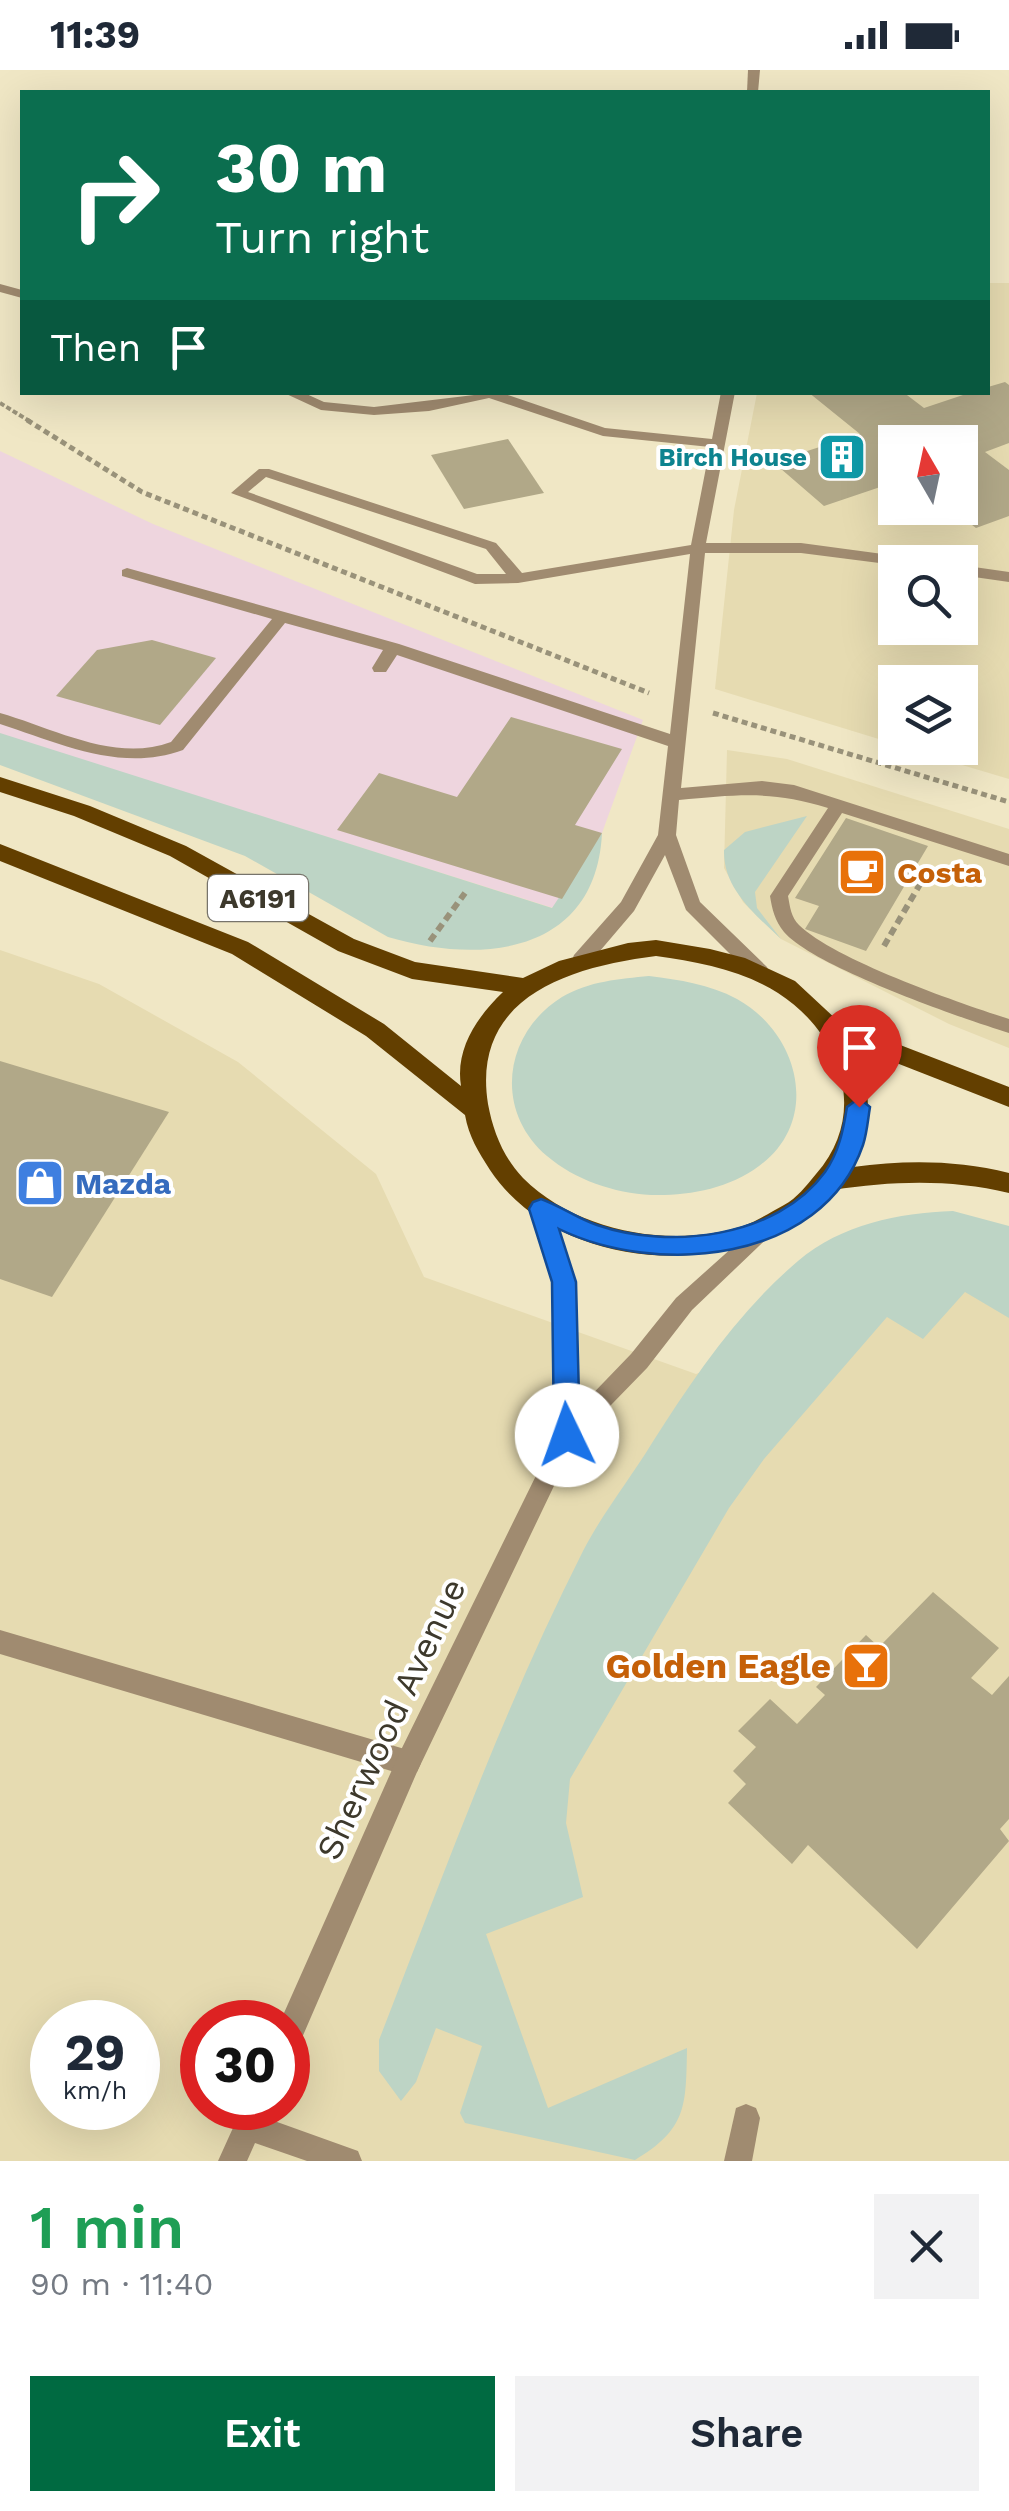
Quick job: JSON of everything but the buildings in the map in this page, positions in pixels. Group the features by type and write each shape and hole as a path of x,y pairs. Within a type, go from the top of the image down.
{"main road":[{"name":"A6191","path":"0,784 82,811 178,851 346,944 412,970 524,987"},
{"name":"A6191","path":"0,852 240,948 375,1030 470,1107"},
{"path":"656,948 710,954 760,972 803,999 832,1028 853,1070 859,1107 852,1145 832,1180 805,1207 769,1228 714,1244 653,1246 594,1234 541,1209 498,1168 481,1144 470,1107 472,1062 491,1021 524,987 608,952 656,948"},
{"path":"832,1028 1009,1097"},
{"path":"832,1180 907,1168 972,1172 1009,1183"}],"street":[{"path":"296,395 321,406 374,411 429,406 481,395"},
{"path":"497,395 604,432 718,444"},
{"path":"581,960 628,906 666,835 698,548 727,395"},
{"path":"518,578 490,546 264,472 238,493 475,579 518,578 698,548 801,548 878,558"},
{"path":"126,573 394,648 675,742"},
{"path":"978,573 1009,577"},
{"path":"0,718 132,756 161,755 177,746 283,614"},
{"path":"380,668 394,648"},
{"path":"670,795 762,788 840,804 1009,860"},
{"path":"840,804 779,896 782,916 796,934 830,953 1009,1026"},
{"path":"666,835 692,905 760,972"},
{"name":"Sherwood Avenue","path":"541,1209 564,1282 567,1435"},
{"name":"Sherwood Avenue","path":"304,2000 408,1763 567,1435 640,1362 684,1304 769,1228"},
{"path":"0,1642 408,1763"},
{"path":"738,2161 746,2118"},
{"path":"232,2161 246,2130"},
{"path":"280,2130 348,2161"}],"path":[{"path":"0,403 142,492 531,650 681,704 1009,802"},
{"path":"881,950 948,840"},
{"path":"430,942 465,893"}],"shaded area":[{"path":"990,283 1009,283 1009,779 962,765 978,765 978,665 878,665 878,739 715,689 734,510 757,395 990,395"},
{"path":"0,451 153,524 643,720 602,833 562,899 553,908 174,789 0,755"},
{"path":"727,750 787,759 1009,829 1009,1048 949,1024 781,939 743,902 724,868"},
{"path":"0,950 99,984 238,1062 376,1174 424,1277 696,1374 857,1313 1009,1283 1009,2161 0,2161"}],"green space":[{"path":"0,733 552,908 602,833 595,873 579,904 556,926 528,941 460,950 424,946 388,937 245,856 0,765"},
{"path":"807,816 755,892 757,908 781,939 735,889 724,850 745,832"},
{"path":"649,976 705,986 737,999 758,1014 788,1055 795,1078 796,1102 791,1125 779,1147 759,1166 721,1186 651,1195 596,1184 547,1156 518,1117 512,1073 518,1051 542,1012 583,987"},
{"path":"953,1211 1009,1226 1009,1318 965,1292 923,1339 887,1317 764,1459 729,1508 570,1779 566,1823 583,1897 486,1934 548,2108 687,2048 684,2101 674,2126 665,2138 635,2160 465,2123 460,2113 482,2046 436,2028 416,2082 401,2101 379,2071 379,2040 500,1732 554,1611 599,1524 718,1346 798,1261 852,1229 912,1214"}],"place":[{"name":"Birch House","path":"842,457"},
{"name":"Costa","path":"862,872"},
{"name":"Mazda","path":"40,1183"},
{"name":"Golden Eagle","path":"866,1666"}],"route":[{"path":"567,1435 564,1282 541,1209 594,1234 653,1246 714,1244 769,1228 805,1207 832,1180 852,1145 859,1107"}]}
